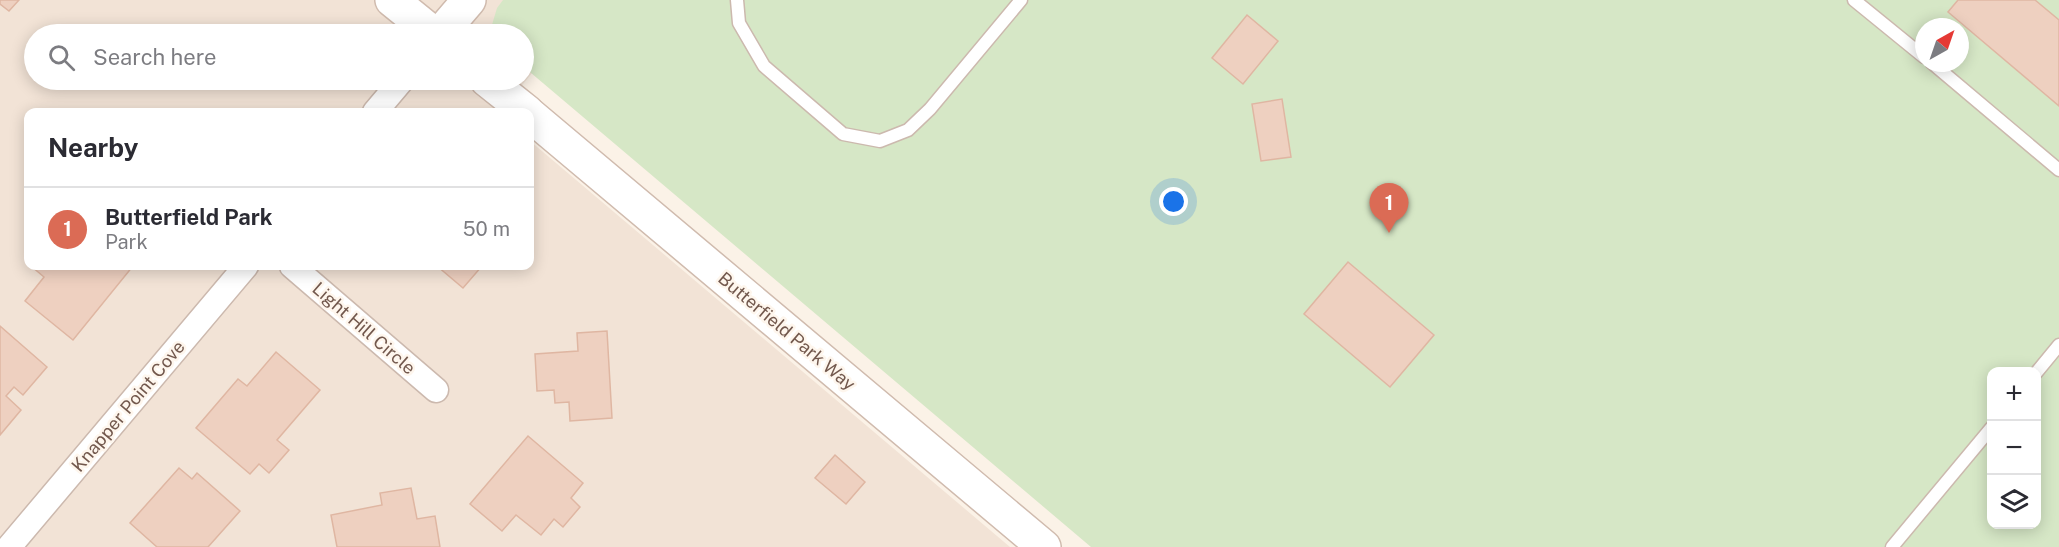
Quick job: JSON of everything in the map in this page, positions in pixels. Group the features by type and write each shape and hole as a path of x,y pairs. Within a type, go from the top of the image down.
{"street":[{"path":"392,0 422,24"},
{"path":"449,24 469,0"},
{"path":"378,108 394,90"},
{"name":"Butterfield Park Way","path":"499,90 521,108"},
{"name":"Butterfield Park Way","path":"534,119 1044,547"},
{"name":"Knapper Point Cove","path":"9,547 243,270"},
{"name":"Light Hill Circle","path":"297,270 436,390"}],"lane":[{"path":"737,0 739,23 764,66 843,134 880,141 908,130 930,109 1022,0"},
{"path":"1854,0 1915,50"},
{"path":"1943,72 2059,170"},
{"path":"2041,368 2059,345"},
{"path":"1892,547 1987,433"}],"shaded area":[{"path":"0,0 592,0 534,71 534,24 24,24 24,90 518,90 503,108 24,108 24,270 534,270 534,144 1010,547 0,547"}],"green space":[{"path":"503,0 2059,0 2059,547 1091,547 534,75 534,24 492,24 497,8"}],"building":[{"path":"0,0 19,0 9,11 0,4"},
{"path":"1958,0 2035,0 2059,20 2059,106 1969,30 1969,18 1955,18 1948,12"},
{"path":"1247,15 1278,41 1243,84 1212,58"},
{"path":"1282,99 1291,157 1261,161 1252,104"},
{"path":"1348,262 1434,335 1390,387 1304,314"},
{"path":"36,270 130,270 73,340 25,301 44,277"},
{"path":"442,270 479,270 463,288"},
{"path":"0,326 47,367 23,395 14,387 6,396 21,410 0,435"},
{"path":"607,331 612,418 570,421 569,402 555,403 554,390 537,391 535,354 578,351 577,333"},
{"path":"276,352 320,390 277,440 289,450 269,473 259,464 250,474 196,428 238,379 247,386"},
{"path":"528,436 583,483 571,498 580,507 563,527 554,519 541,535 516,515 502,531 470,504"},
{"path":"835,455 865,482 846,504 815,478"},
{"path":"179,468 192,479 197,473 240,511 208,547 157,547 130,523"},
{"path":"411,488 417,519 435,516 440,547 337,547 331,515 382,505 380,493"}],"place":[{"name":"Butterfield Park","path":"1389,233"}]}
